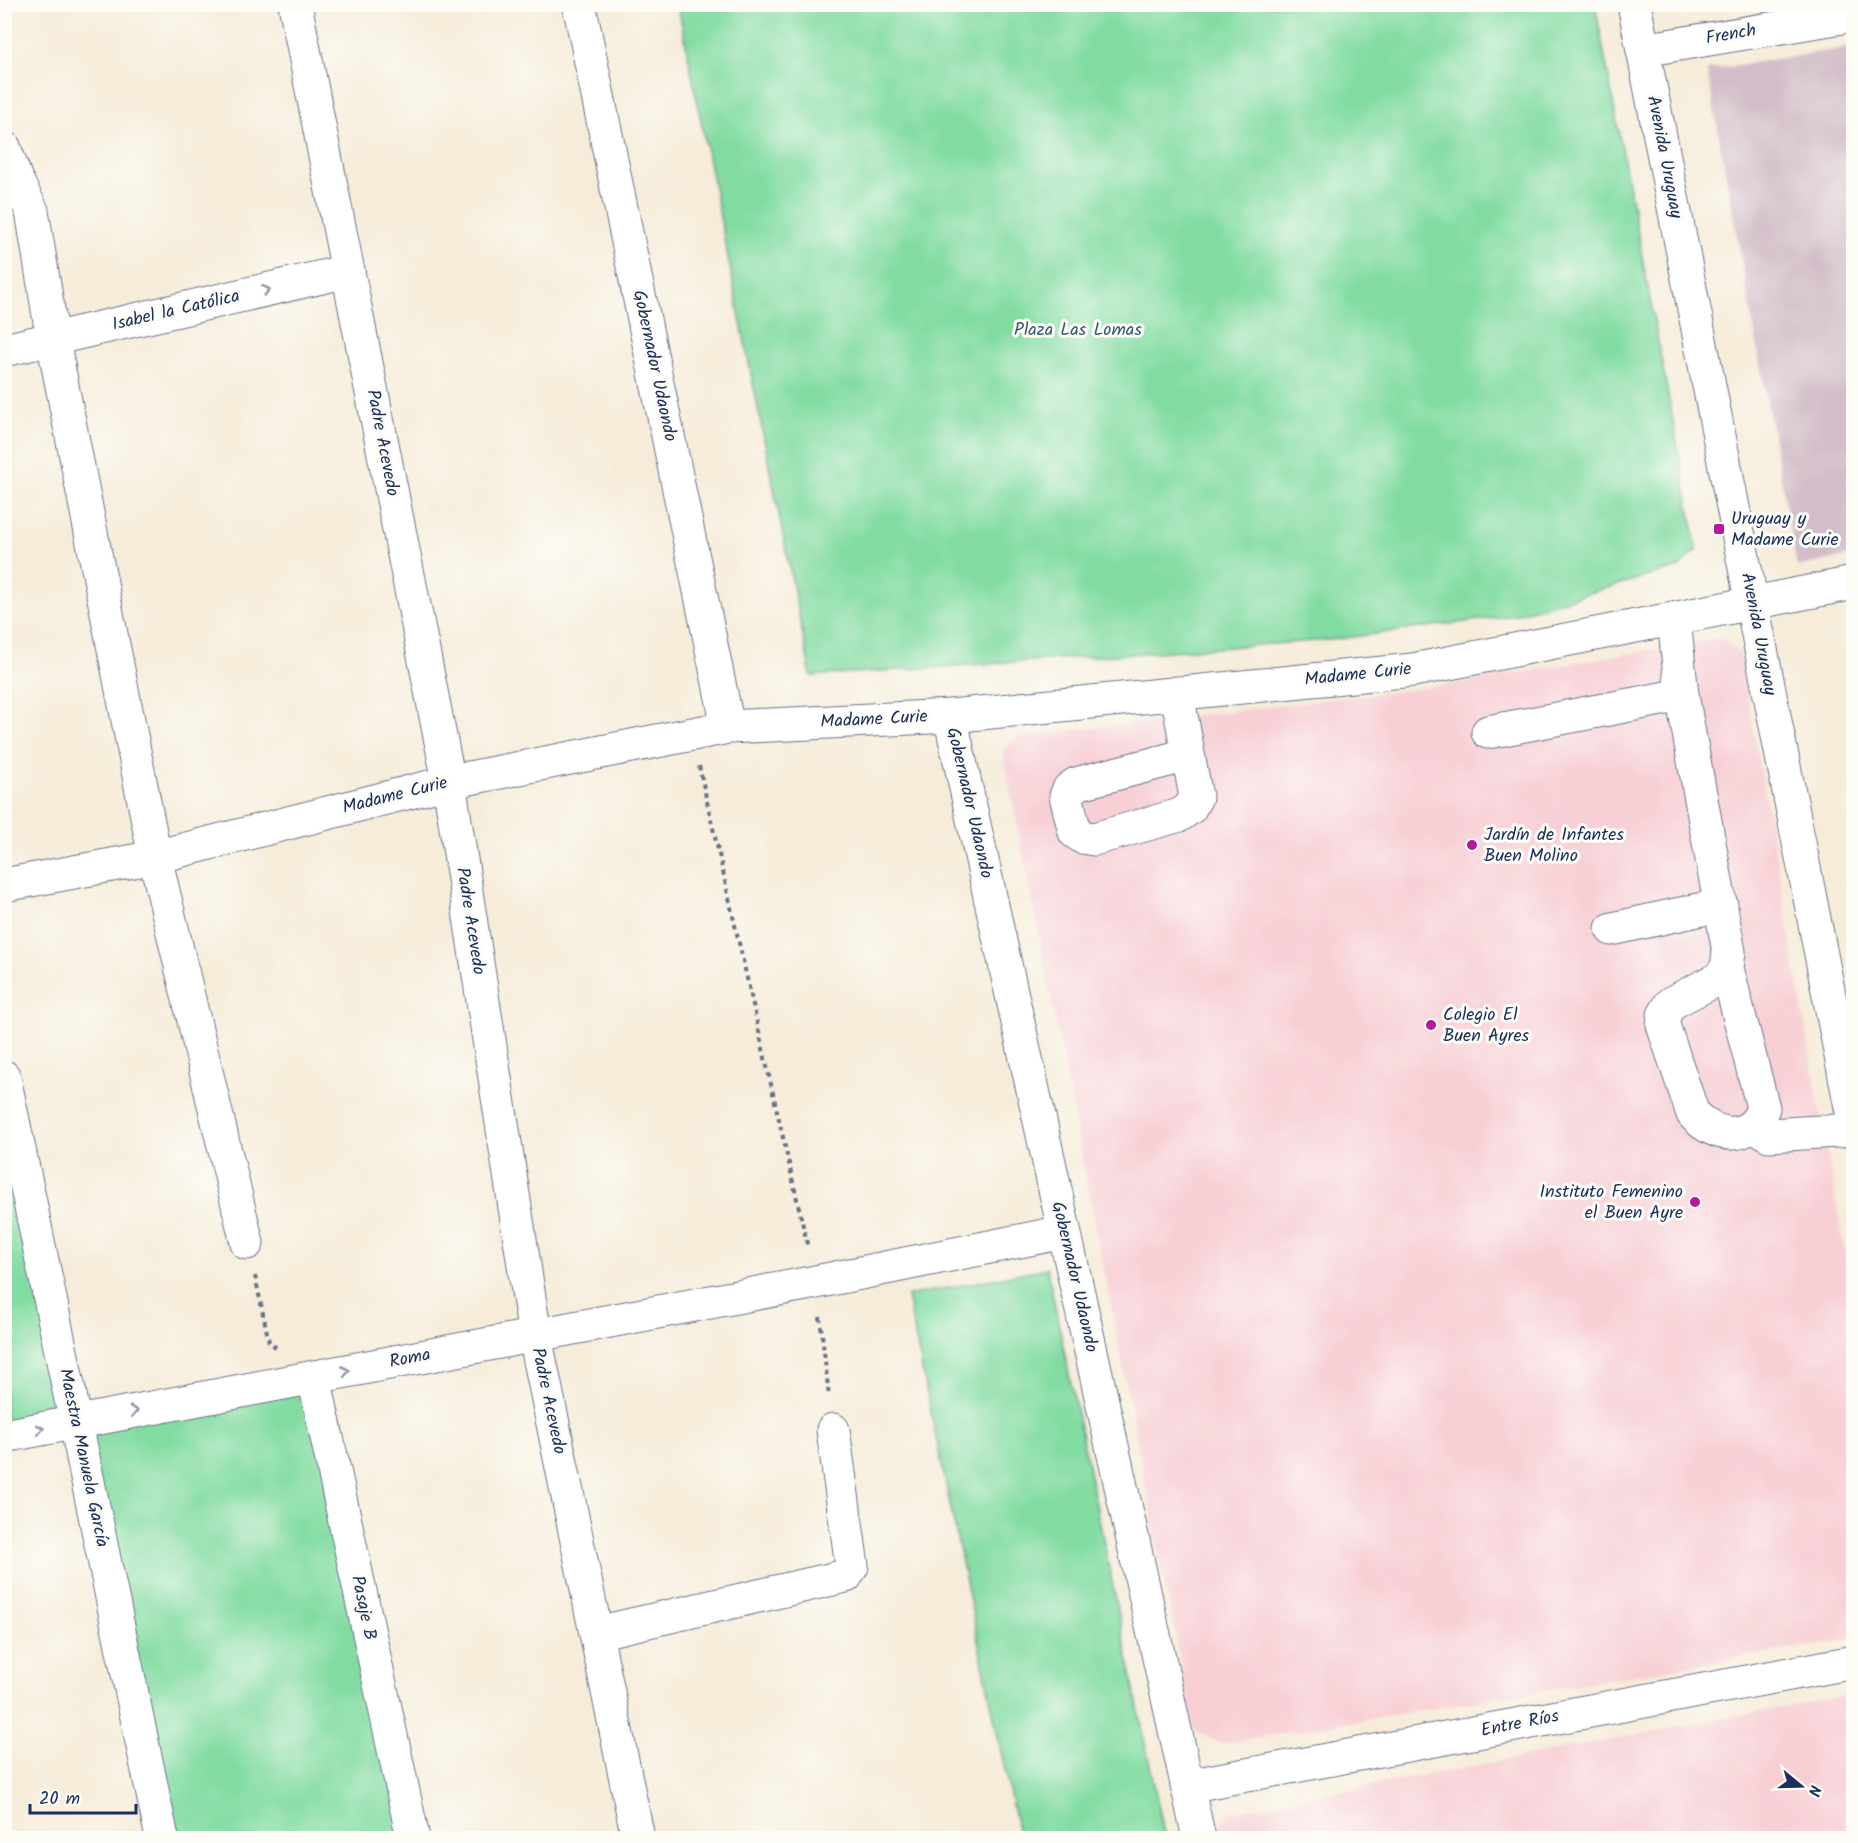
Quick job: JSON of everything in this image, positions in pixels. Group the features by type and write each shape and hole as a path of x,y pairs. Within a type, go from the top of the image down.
{"street":[{"name":"Padre Acevedo","path":"295,4 449,782 535,1336 638,1839"},
{"name":"Gobernador Udaondo","path":"579,4 728,726"},
{"name":"Avenida Uruguay","path":"1634,4 1854,1122"},
{"name":"French","path":"1643,50 1854,15"},
{"path":"4,147 16,179 32,211 53,340 155,857 248,1243"},
{"name":"Isabel la Católica","path":"4,350 348,271"},
{"name":"Madame Curie","path":"4,885 155,857 449,782 728,726 950,716 1413,670 1854,583"},
{"path":"1674,620 1682,695 1729,952 1727,968 1763,1108 1759,1120 1747,1130 1722,1133 1702,1124 1693,1114 1663,1025 1671,1004 1718,979 1727,968"},
{"path":"1177,693 1188,755"},
{"path":"1488,732 1682,695"},
{"name":"Gobernador Udaondo","path":"950,716 1199,1839"},
{"path":"1612,929 1720,905"},
{"name":"Maestra Manuela García","path":"4,1077 162,1839"},
{"path":"1759,1120 1762,1131 1768,1135 1854,1130"},
{"name":"Roma","path":"4,1436 816,1282 1064,1232"},
{"name":"Pasaje B","path":"314,1377 413,1839"},
{"path":"596,1632 846,1576 852,1566 833,1430"},
{"name":"Entre Ríos","path":"1187,1786 1854,1662"}],"path":[{"path":"691,734 816,1282 833,1430"},
{"path":"248,1243 269,1342 314,1377"}],"shaded area":[{"path":"1853,47 1853,555 1797,567 1707,70"},
{"name":"Colegio El Buen Ayres","path":"1721,638 1740,652 1853,1299 1853,1639 1219,1744 1193,1728 1003,751 1018,737 1426,688"},
{"path":"1853,1694 1853,1838 1212,1838 1230,1812"}],"green space":[{"name":"Plaza Las Lomas","path":"678,5 1595,5 1697,550 1679,567 1509,616 1330,640 811,676"},
{"path":"4,1077 76,1422 314,1377 413,1838 162,1838 76,1423 5,1436"},
{"path":"1047,1268 1165,1838 1019,1838 907,1296"}],"place":[{"name":"Uruguay y Madame Curie","path":"1719,529"},
{"name":"Jardín de Infantes Buen Molino","path":"1472,845"},
{"name":"Colegio El Buen Ayres","path":"1431,1025"},
{"name":"Instituto Femenino el Buen Ayre","path":"1695,1202"}]}
